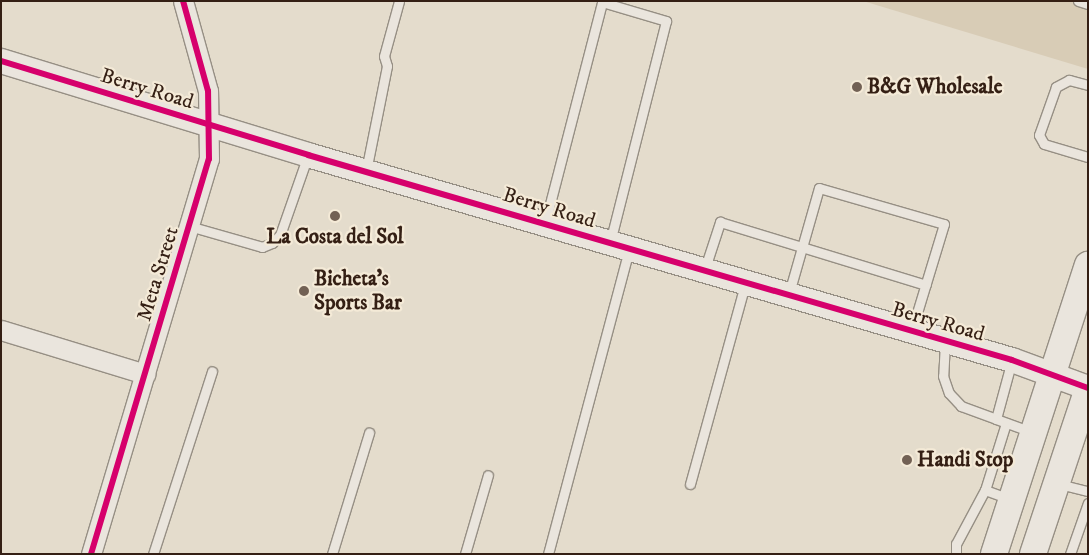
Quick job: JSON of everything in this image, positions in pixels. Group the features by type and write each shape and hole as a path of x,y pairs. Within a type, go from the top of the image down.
{"main road":[{"path":"994,554 1088,264"},
{"path":"1033,554 1088,389"}],"street":[{"name":"Meta Street","path":"91,554 209,159 208,91 183,1"},
{"name":"Berry Road","path":"1,61 308,155 1012,360 1088,389"},
{"path":"1,330 145,374"}],"lane":[{"path":"366,172 387,66 384,56 399,1"},
{"path":"1078,1 1088,4"},
{"path":"545,224 602,2 666,21 620,246 548,554"},
{"path":"1088,85 1069,80 1062,82 1053,91 1039,135 1044,144 1088,157"},
{"path":"189,226 262,247 272,243 280,234 308,155"},
{"path":"788,296 819,188 944,224 911,332"},
{"path":"704,271 720,222 926,285"},
{"path":"690,484 745,283"},
{"path":"945,342 943,376 949,394 961,406 1032,432"},
{"path":"996,419 1012,360"},
{"path":"153,554 212,371"},
{"path":"956,554 956,544 985,490 1006,423"},
{"path":"332,554 369,433"},
{"path":"465,554 488,476"},
{"path":"1057,484 1088,491"},
{"path":"985,490 1011,499"},
{"path":"1070,554 1088,503"}],"shaded area":[{"path":"863,1 1088,1 1088,69"}],"cycle path":[{"path":"91,554 209,159 208,91 183,1"},
{"path":"1,61 308,155 1012,360 1088,388"}],"place":[{"name":"B&G Wholesale","path":"857,87"},
{"name":"La Costa del Sol","path":"335,216"},
{"name":"Bicheta's Sports Bar","path":"304,291"},
{"name":"Handi Stop","path":"907,460"}]}
